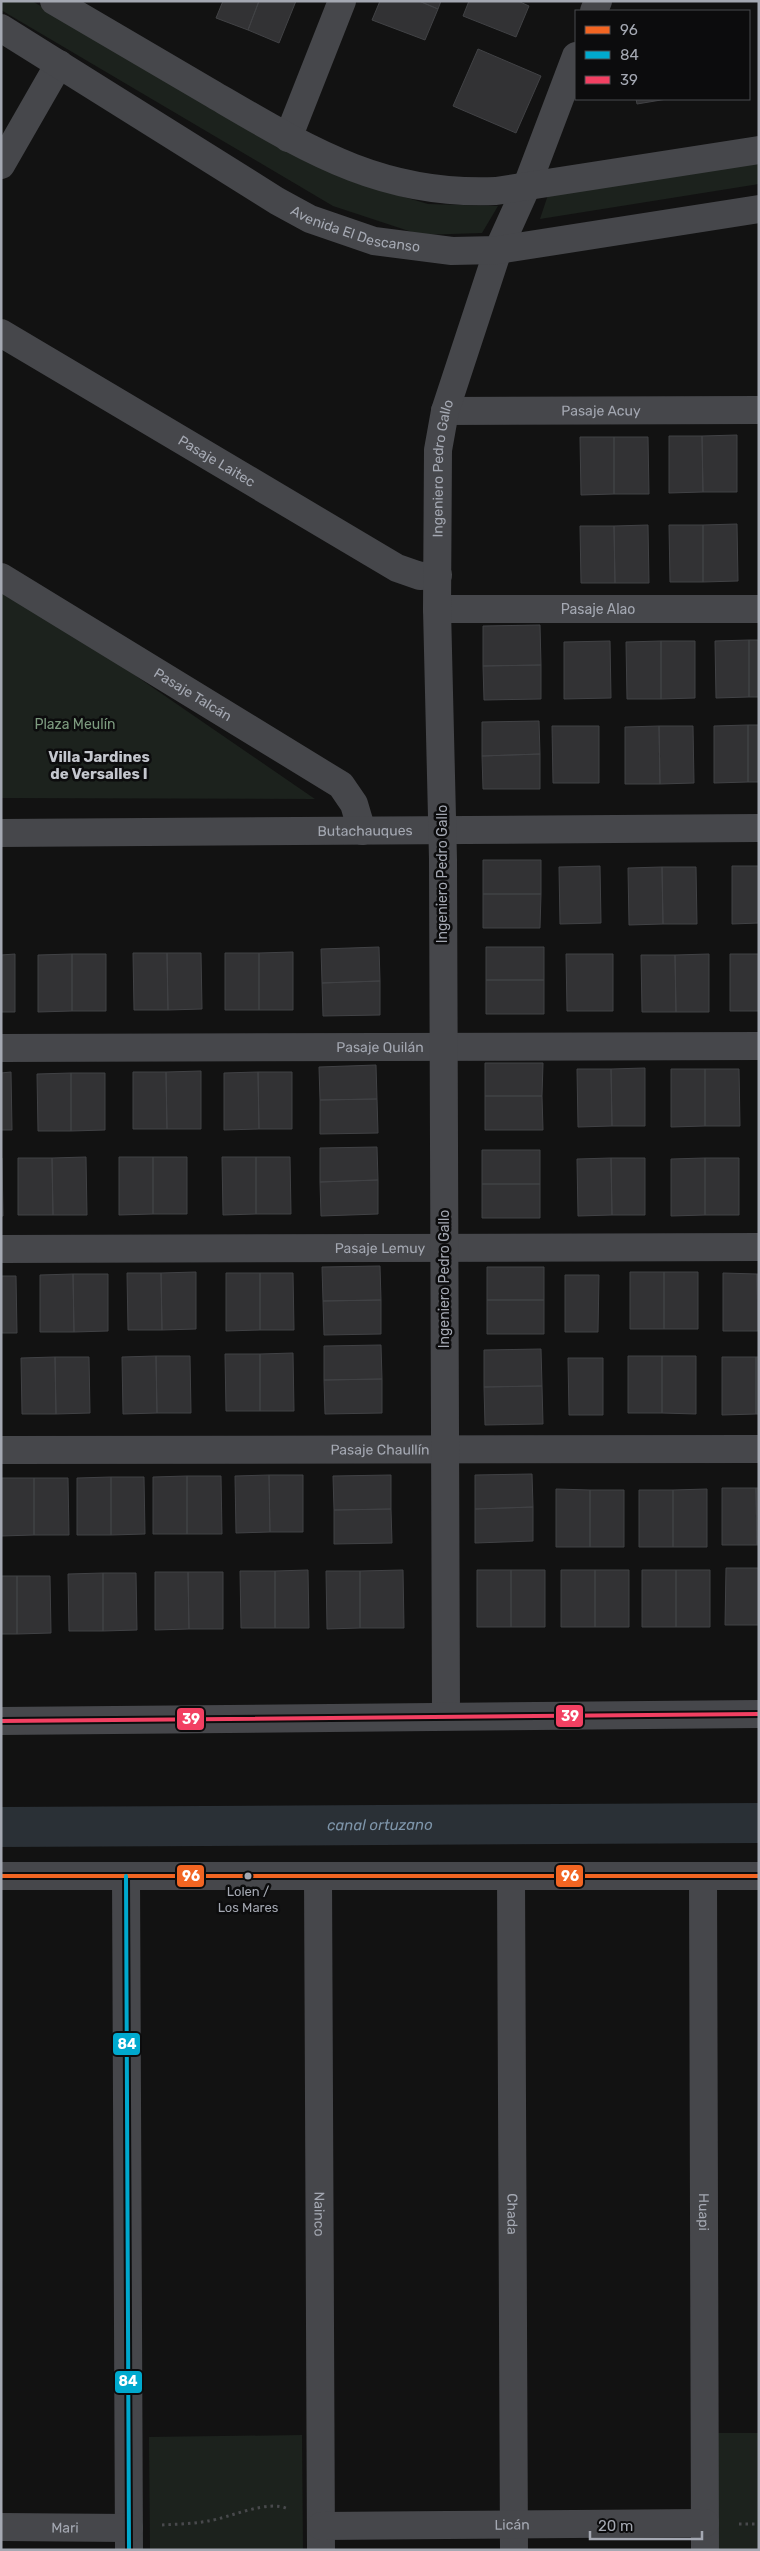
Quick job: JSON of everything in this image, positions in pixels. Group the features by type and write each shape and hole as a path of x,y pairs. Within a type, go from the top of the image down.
{"street":[{"path":"54,1 288,138 367,175 399,183 466,193 526,188 759,150"},
{"path":"288,138 342,1"},
{"name":"Avenida El Descanso","path":"1,28 277,202 310,219 374,240 452,251 498,250 759,209"},
{"name":"Ingeniero Pedro Gallo","path":"446,1716 442,830 437,609 437,464 444,411 498,250 526,188 575,59"},
{"path":"1,165 59,64"},
{"name":"Pasaje Laitec","path":"1,332 397,568 420,576 438,575"},
{"name":"Pasaje Acuy","path":"444,411 759,410"},
{"name":"Pasaje Talcán","path":"1,577 341,785 354,804 362,830"},
{"name":"Pasaje Alao","path":"437,609 759,609"},
{"name":"Butachauques","path":"1,833 759,828"},
{"name":"Pasaje Quilán","path":"1,1048 759,1046"},
{"name":"Pasaje Lemuy","path":"1,1249 759,1247"},
{"name":"Pasaje Chaullín","path":"1,1450 759,1449"},
{"path":"1,1720 759,1714"},
{"path":"1,1876 759,1876"},
{"path":"126,1876 129,2539"},
{"name":"Nainco","path":"318,1876 321,2538"},
{"name":"Chada","path":"512,1876 514,2537"},
{"name":"Huapi","path":"703,1876 705,2550"},
{"name":"Licán","path":"321,2538 514,2537 705,2523"},
{"name":"Mari","path":"1,2527 129,2539"}],"path":[{"path":"129,2539 261,2508 284,2507 321,2538"}],"green space":[{"path":"1,1 32,1 311,163 356,183 428,204 498,206 482,233 421,235 333,206 1,10"},
{"path":"759,159 759,184 540,219 549,192"},
{"name":"Plaza Meulín","path":"5,586 315,799 1,798 1,593"},
{"path":"714,2433 759,2433 759,2550 713,2550"},
{"path":"302,2435 303,2550 150,2550 149,2437"}],"building":[{"path":"223,1 259,1 248,30 216,18"},
{"path":"259,1 296,1 279,43 248,30"},
{"path":"380,1 419,1 438,9 425,40 372,20"},
{"path":"419,1 441,1 438,9"},
{"path":"469,1 518,1 529,6 516,37 463,16"},
{"path":"478,49 541,76 516,133 453,106"},
{"path":"636,100 661,100 637,104"},
{"path":"737,435 737,492 703,492 702,436"},
{"path":"669,436 702,436 703,492 669,493"},
{"path":"580,437 614,437 614,494 581,495"},
{"path":"614,437 648,437 649,494 614,494"},
{"path":"737,524 738,581 703,582 703,525"},
{"path":"648,525 649,583 615,583 614,526"},
{"path":"669,525 703,525 703,582 670,582"},
{"path":"580,526 614,526 615,583 581,583"},
{"path":"540,625 541,665 483,666 483,626"},
{"path":"749,640 749,697 716,698 715,641"},
{"path":"749,640 759,640 759,697 749,697"},
{"path":"610,641 611,698 564,699 564,642"},
{"path":"661,641 695,641 695,698 661,699"},
{"path":"661,641 661,699 627,699 626,642"},
{"path":"541,665 541,699 484,700 483,666"},
{"path":"539,721 540,754 482,756 482,722"},
{"path":"748,725 748,782 714,783 714,726"},
{"path":"748,725 759,725 759,782 748,782"},
{"path":"552,726 599,726 599,783 553,783"},
{"path":"659,726 660,784 625,784 625,727"},
{"path":"659,726 693,726 694,783 660,784"},
{"path":"540,754 540,789 483,789 482,756"},
{"path":"483,860 541,860 541,894 483,894"},
{"path":"600,866 601,923 560,924 559,867"},
{"path":"732,866 759,866 759,923 732,924"},
{"path":"662,867 663,924 629,925 628,868"},
{"path":"662,867 696,867 697,924 663,924"},
{"path":"483,894 541,894 540,928 483,928"},
{"path":"379,947 380,981 322,983 321,949"},
{"path":"486,947 544,947 544,980 486,980"},
{"path":"293,952 293,1010 259,1010 259,953"},
{"path":"133,953 167,953 168,1010 134,1010"},
{"path":"167,953 201,953 202,1009 168,1010"},
{"path":"225,953 259,953 259,1010 225,1010"},
{"path":"15,954 15,1012 1,1012 1,955"},
{"path":"72,954 72,1011 38,1012 38,955"},
{"path":"72,954 106,954 106,1011 72,1011"},
{"path":"566,954 613,954 613,1011 567,1011"},
{"path":"709,954 709,1012 676,1012 675,955"},
{"path":"730,954 759,954 759,1011 730,1011"},
{"path":"641,955 675,955 676,1012 642,1012"},
{"path":"486,980 544,980 544,1014 486,1014"},
{"path":"380,981 380,1015 323,1016 322,983"},
{"path":"485,1063 543,1063 542,1096 485,1096"},
{"path":"376,1065 377,1099 320,1100 319,1067"},
{"path":"645,1068 645,1126 612,1126 611,1069"},
{"path":"577,1069 611,1069 612,1126 578,1127"},
{"path":"671,1069 705,1069 705,1126 671,1127"},
{"path":"705,1069 739,1069 740,1126 705,1126"},
{"path":"201,1071 201,1129 167,1129 166,1072"},
{"path":"11,1072 12,1130 1,1130 1,1073"},
{"path":"133,1072 166,1072 167,1129 133,1129"},
{"path":"258,1072 259,1129 224,1130 224,1073"},
{"path":"258,1072 292,1072 292,1129 259,1129"},
{"path":"71,1073 105,1073 105,1130 71,1131"},
{"path":"71,1073 71,1131 38,1131 37,1074"},
{"path":"485,1096 542,1096 543,1130 485,1130"},
{"path":"377,1099 378,1133 320,1134 320,1100"},
{"path":"377,1147 378,1180 320,1182 320,1148"},
{"path":"482,1150 540,1150 540,1184 482,1184"},
{"path":"86,1157 87,1215 53,1215 52,1158"},
{"path":"119,1157 153,1157 153,1214 119,1215"},
{"path":"153,1157 187,1157 187,1214 153,1214"},
{"path":"222,1157 256,1157 256,1214 223,1215"},
{"path":"256,1157 290,1157 291,1214 256,1214"},
{"path":"2,1158 3,1216 1,1216"},
{"path":"18,1158 52,1158 53,1215 18,1215"},
{"path":"611,1158 645,1158 645,1215 612,1215"},
{"path":"611,1158 612,1215 578,1216 577,1159"},
{"path":"705,1158 705,1215 671,1216 671,1159"},
{"path":"705,1158 739,1158 739,1215 705,1215"},
{"path":"378,1180 378,1214 321,1216 320,1182"},
{"path":"482,1184 540,1184 540,1218 482,1218"},
{"path":"380,1266 381,1300 323,1301 322,1267"},
{"path":"487,1267 544,1267 544,1300 487,1300"},
{"path":"196,1272 196,1329 162,1330 161,1273"},
{"path":"630,1272 664,1272 664,1329 630,1329"},
{"path":"664,1272 698,1272 698,1329 664,1329"},
{"path":"127,1273 161,1273 162,1330 128,1330"},
{"path":"226,1273 260,1273 260,1330 226,1331"},
{"path":"260,1273 293,1273 294,1330 260,1330"},
{"path":"723,1273 757,1274 758,1331 723,1331"},
{"path":"73,1274 74,1332 40,1332 40,1275"},
{"path":"73,1274 108,1274 108,1331 74,1332"},
{"path":"757,1274 759,1274 759,1331 758,1331"},
{"path":"565,1275 599,1275 598,1332 565,1332"},
{"path":"1,1276 16,1276 17,1333 1,1333"},
{"path":"381,1300 381,1334 324,1335 323,1301"},
{"path":"487,1300 544,1300 544,1334 487,1334"},
{"path":"381,1345 382,1379 324,1380 324,1346"},
{"path":"541,1349 542,1386 484,1387 484,1350"},
{"path":"293,1353 294,1411 260,1411 260,1354"},
{"path":"225,1354 260,1354 260,1411 226,1411"},
{"path":"156,1356 190,1356 191,1413 157,1413"},
{"path":"156,1356 157,1413 123,1414 122,1357"},
{"path":"628,1356 662,1356 662,1413 628,1413"},
{"path":"662,1356 696,1356 696,1414 662,1413"},
{"path":"55,1357 89,1357 90,1413 56,1414"},
{"path":"55,1357 56,1414 22,1414 21,1358"},
{"path":"722,1357 756,1357 756,1414 722,1415"},
{"path":"756,1357 759,1357 759,1414 756,1414"},
{"path":"568,1358 603,1358 603,1415 569,1415"},
{"path":"382,1379 382,1413 325,1414 324,1380"},
{"path":"542,1386 543,1424 485,1425 484,1387"},
{"path":"532,1474 533,1507 475,1509 475,1475"},
{"path":"269,1475 303,1475 303,1532 270,1532"},
{"path":"269,1475 270,1532 236,1533 235,1476"},
{"path":"391,1475 391,1509 334,1510 333,1476"},
{"path":"187,1476 221,1476 222,1534 187,1534"},
{"path":"187,1476 187,1534 153,1534 153,1477"},
{"path":"111,1477 144,1477 145,1534 111,1535"},
{"path":"111,1477 111,1535 77,1535 77,1478"},
{"path":"1,1478 34,1478 34,1535 1,1536"},
{"path":"34,1478 68,1478 69,1535 34,1535"},
{"path":"722,1488 756,1488 757,1545 722,1545"},
{"path":"756,1488 759,1488 759,1545 757,1545"},
{"path":"556,1489 590,1490 590,1547 556,1547"},
{"path":"707,1489 707,1547 673,1547 673,1490"},
{"path":"590,1490 624,1490 624,1547 590,1547"},
{"path":"639,1490 673,1490 673,1547 639,1547"},
{"path":"533,1507 533,1541 475,1543 475,1509"},
{"path":"391,1509 392,1543 334,1544 334,1510"},
{"path":"726,1568 759,1568 759,1625 725,1625"},
{"path":"308,1570 309,1628 275,1628 275,1571"},
{"path":"403,1570 404,1628 360,1628 360,1571"},
{"path":"477,1570 511,1570 511,1627 477,1627"},
{"path":"511,1570 545,1570 545,1627 511,1627"},
{"path":"561,1570 595,1570 595,1627 561,1627"},
{"path":"595,1570 629,1570 629,1627 595,1627"},
{"path":"642,1570 676,1570 676,1627 642,1627"},
{"path":"676,1570 710,1570 710,1627 676,1627"},
{"path":"240,1571 275,1571 275,1628 241,1628"},
{"path":"326,1571 360,1571 360,1628 327,1629"},
{"path":"155,1572 188,1572 189,1629 155,1630"},
{"path":"188,1572 223,1572 223,1629 189,1629"},
{"path":"103,1573 103,1631 69,1631 68,1574"},
{"path":"103,1573 136,1573 137,1630 103,1631"},
{"path":"1,1576 17,1576 17,1634 1,1634"},
{"path":"17,1576 50,1576 51,1633 17,1634"}],"waterway":[{"name":"canal ortuzano","path":"1,1827 759,1823"}],"transit line":[{"name":"39","path":"1,1721 759,1714"},
{"name":"96","path":"1,1876 759,1876"},
{"name":"84","path":"126,1876 129,2550"}],"place":[{"name":"Lolen / Los Mares","path":"248,1876"}],"district":[{"name":"Villa Jardines de Versalles I","path":"99,766"}]}
